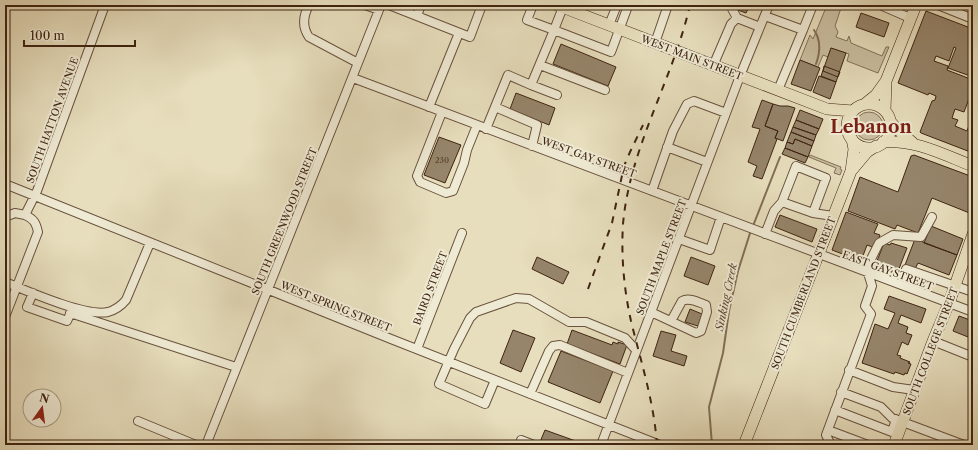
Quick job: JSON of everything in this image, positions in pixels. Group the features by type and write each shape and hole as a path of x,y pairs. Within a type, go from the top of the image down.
{"main road":[{"path":"916,5 886,81 876,95 853,111 848,119 847,128 852,139 862,146 869,147 894,141 913,143 973,166"},
{"name":"WEST MAIN STREET","path":"560,6 827,109 853,111"},
{"path":"851,170 867,152 880,144 890,130 886,81"},
{"path":"865,104 876,105 888,116 894,127 913,143"},
{"name":"WEST MAIN STREET","path":"827,109 847,128"},
{"name":"SOUTH CUMBERLAND STREET","path":"744,445 851,170 854,149 852,139"},
{"name":"SOUTH COLLEGE STREET","path":"894,445 899,420 914,390 949,303 971,246 973,234"}],"street":[{"name":"SOUTH HATTON AVENUE","path":"25,215 37,191 105,5"},
{"path":"309,5 303,18 305,32 309,38 358,63"},
{"path":"365,5 380,8"},
{"path":"389,5 470,37 482,5"},
{"path":"417,16 421,5"},
{"path":"533,5 527,20 612,52 630,6"},
{"path":"609,25 617,5"},
{"path":"655,43 668,5"},
{"path":"730,5 737,18 760,27"},
{"name":"SOUTH MAPLE STREET","path":"601,445 740,76 769,5"},
{"path":"778,90 813,5"},
{"path":"880,5 910,18"},
{"path":"938,5 952,8 973,19"},
{"path":"531,85 554,30 560,6"},
{"name":"SOUTH GREENWOOD STREET","path":"206,445 380,8"},
{"path":"765,16 803,30"},
{"path":"713,66 731,24 737,18"},
{"path":"429,107 459,33"},
{"path":"540,65 605,90"},
{"path":"486,129 508,75 557,95"},
{"name":"WEST GAY STREET","path":"352,78 819,255"},
{"path":"652,191 673,131 687,104 694,101 726,113"},
{"path":"495,107 537,125 532,146"},
{"path":"442,112 417,176 420,182 446,193 453,191 477,125"},
{"path":"668,147 708,162"},
{"path":"765,234 774,211 782,202 796,166 826,178 812,213"},
{"name":"WEST SPRING STREET","path":"5,184 448,362 660,445"},
{"path":"782,202 812,213 833,216"},
{"path":"5,217 15,212 32,218 36,224 38,232 5,318"},
{"path":"679,239 710,250 721,217"},
{"path":"831,445 826,435 871,314 865,306 872,286 868,269 879,243 893,235 921,237 932,217"},
{"name":"BAIRD STREET","path":"417,349 462,233"},
{"path":"71,310 108,312 122,305 130,291 150,243"},
{"name":"EAST GAY STREET","path":"819,255 868,269 973,312"},
{"path":"906,269 973,292"},
{"path":"5,282 33,292 71,310 236,368"},
{"path":"33,292 27,307 67,321 71,310"},
{"path":"495,380 485,404 439,384 448,362 470,318 476,312 516,298 522,297 529,299 565,321 576,323 586,322 625,338 636,350"},
{"path":"651,312 696,333 701,331 707,312 706,305 690,299 684,299 671,321"},
{"path":"933,341 973,357"},
{"path":"530,394 549,351 556,345 560,345 628,373"},
{"path":"849,370 893,388 914,390"},
{"path":"841,392 880,407 892,418 964,445"},
{"path":"835,410 892,432 899,420"},
{"path":"138,421 196,445"},
{"path":"828,430 868,445"},
{"path":"521,440 534,445"}],"shaded area":[{"path":"827,5 842,5 835,26 838,32 836,37 847,41 849,36 851,43 882,56 886,47 889,47 878,73 847,61 849,54 831,48 828,57 823,55 818,67 800,60 810,35 813,39"},
{"path":"869,112 879,116 883,126 879,136 869,140 859,136 855,126 859,116"},
{"path":"810,155 841,167 840,169 842,170 840,175 834,173 836,168 809,157"}],"building":[{"path":"737,5 750,5 746,13 735,9"},
{"path":"926,11 973,29 973,77 948,68 956,48 954,47 949,61 936,56 934,61 948,66 947,70 973,80 973,88 964,112 955,109 952,118 958,120 955,126 967,131 971,120 973,121 973,153 921,133 920,132 932,101 935,100 936,96 929,93 928,95 898,83"},
{"path":"861,13 889,23 884,37 856,27"},
{"path":"561,44 616,67 608,86 553,64"},
{"path":"831,48 846,53 836,82 821,76"},
{"path":"800,60 820,68 811,91 791,84"},
{"path":"824,66 840,72 838,77 823,71"},
{"path":"819,76 836,82 830,99 813,92"},
{"path":"516,93 555,108 549,125 510,109"},
{"path":"762,100 773,104 765,126 778,131 775,138 777,139 762,179 753,176 757,166 748,162 760,129 752,127"},
{"path":"773,104 795,108 783,141 775,138 778,131 765,126"},
{"path":"800,110 823,119 819,129 796,120"},
{"path":"796,120 819,129 816,135 793,127"},
{"path":"793,127 816,135 814,141 791,132"},
{"path":"791,132 814,141 812,146 795,139 793,144 787,142"},
{"path":"439,137 461,145 445,183 424,175"},
{"path":"795,139 812,146 808,157 785,148 787,142 793,144"},
{"path":"785,148 808,157 805,163 782,154"},
{"path":"914,155 973,177 972,214 932,198 918,233 897,225 895,229 848,211 860,177 898,192 911,156"},
{"path":"846,212 878,224 874,233 880,235 875,248 867,245 861,261 832,250"},
{"path":"780,215 817,229 812,242 775,227"},
{"path":"931,226 963,239 957,255 924,243"},
{"path":"915,239 957,255 949,275 918,263 915,269 905,265"},
{"path":"884,243 890,245 891,243 907,248 897,274 875,266"},
{"path":"537,257 569,272 563,284 532,269"},
{"path":"691,257 715,266 708,285 684,276"},
{"path":"889,296 926,309 921,323 901,315 898,323 908,327 906,333 912,335 908,345 902,342 897,355 901,356 900,358 910,362 908,363 911,364 907,374 905,373 904,375 895,372 894,374 862,363 875,324 888,329 895,313 884,309"},
{"path":"690,309 702,314 698,326 685,322"},
{"path":"959,316 973,321 973,339 953,331"},
{"path":"513,330 535,338 521,372 500,363"},
{"path":"572,330 612,345 613,342 618,344 618,342 627,345 620,364 567,344"},
{"path":"661,331 676,335 671,351 687,356 684,366 653,356"},
{"path":"561,351 613,371 600,403 548,382"},
{"path":"545,430 584,445 548,445 540,442"}],"waterway":[{"name":"Sinking Creek","path":"814,30 818,38 819,47 816,64"},
{"name":"Sinking Creek","path":"753,226 780,157"},
{"name":"Sinking Creek","path":"712,445 709,407 723,353 729,311 738,271 751,230"}],"railway":[{"path":"657,445 650,398 631,321 624,273 622,236 627,195 634,167 683,33 690,5"},
{"path":"588,289 612,223 624,166 643,125"}],"district":[{"name":"Lebanon","path":"871,127"}]}
